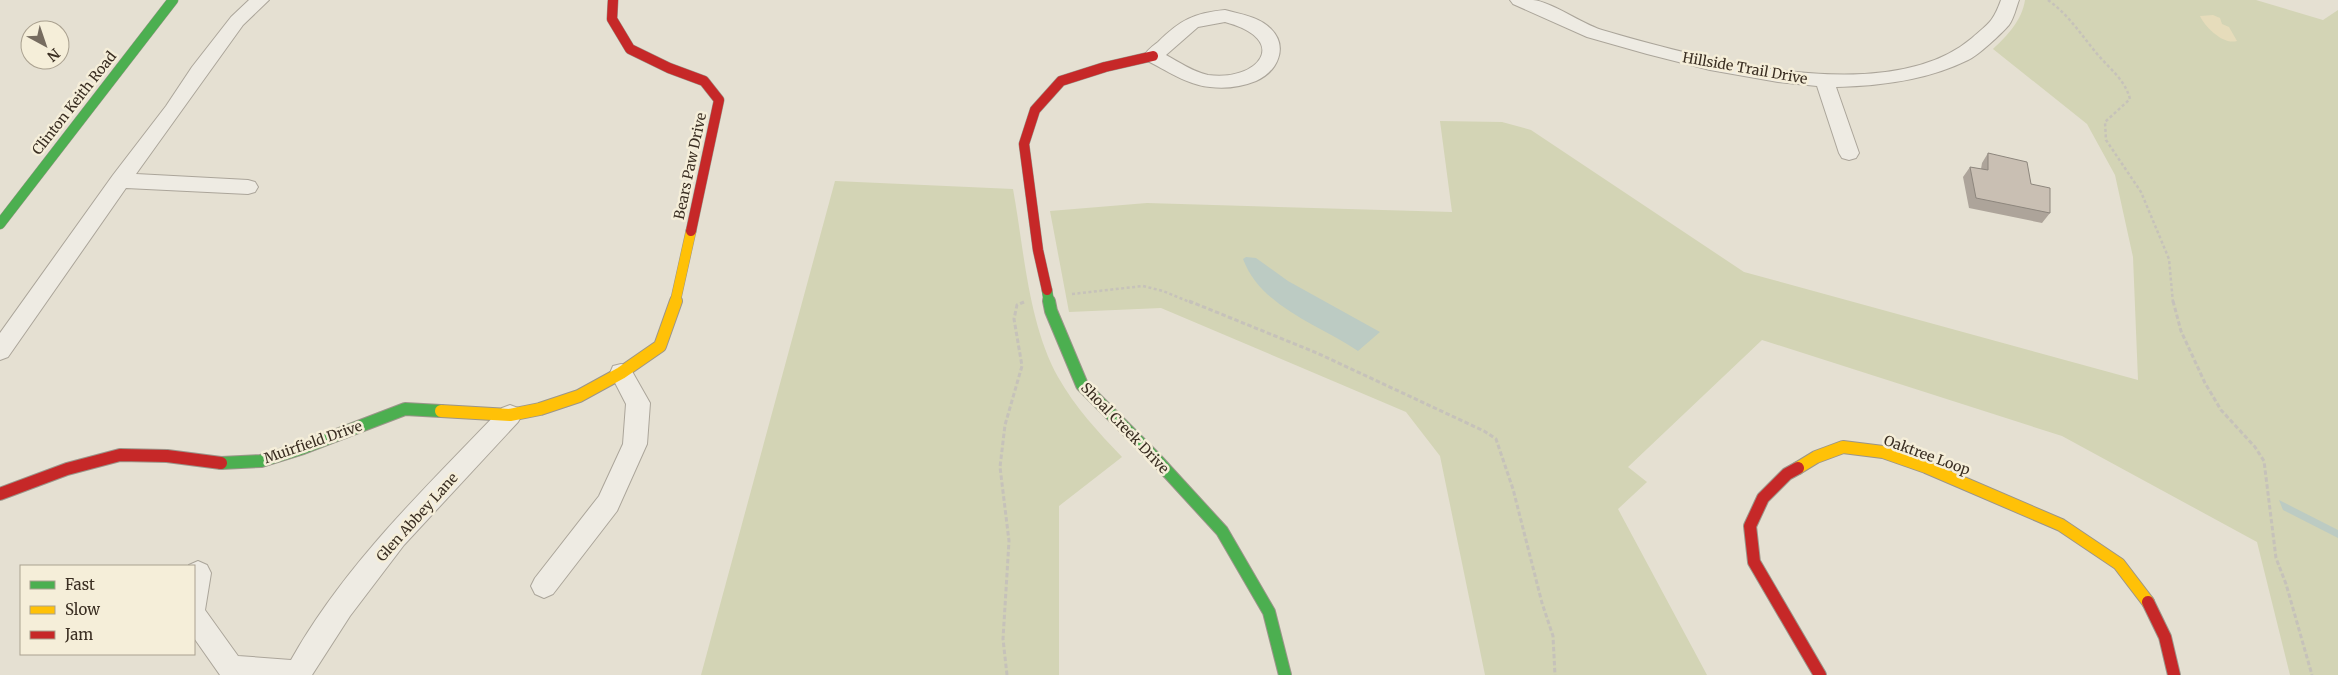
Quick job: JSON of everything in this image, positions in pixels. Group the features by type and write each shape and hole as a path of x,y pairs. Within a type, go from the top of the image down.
{"street":[{"name":"Clinton Keith Road","path":"0,224 173,0"},
{"path":"0,351 120,180 237,21 260,0"},
{"name":"Bears Paw Drive","path":"613,0 612,19 630,49 669,68 704,81 719,100 674,314 660,346 621,373"},
{"name":"Hillside Trail Drive","path":"1519,0 1593,33 1654,50 1710,64 1778,76 1824,81 1861,80 1904,74 1940,64 1963,55 2002,21 2010,0"},
{"name":"Shoal Creek Drive","path":"1153,56 1206,80 1237,81 1253,76 1265,67 1272,57 1272,45 1267,34 1249,22 1224,16 1207,17 1192,22 1180,29 1172,40 1153,56 1061,80 1035,110 1024,144 1038,250 1048,297 1051,311 1082,385 1156,459 1222,531 1269,612 1285,675"},
{"path":"1824,81 1849,153"},
{"path":"120,180 248,187"},
{"path":"544,586 608,504 635,444 638,402 621,373"},
{"name":"Muirfield Drive","path":"0,494 67,469 120,455 167,456 226,464 261,461 303,448 405,409 510,415 540,409 579,396 621,373"},
{"name":"Glen Abbey Lane","path":"297,674 341,607 395,537 510,415"},
{"name":"Oaktree Loop","path":"1820,675 1754,562 1750,526 1763,498 1787,474 1816,457 1843,447 1883,452 1926,467 2061,525 2119,564 2156,613 2171,655 2174,675"},
{"path":"195,597 198,573"},
{"path":"195,617 231,668 297,674"}],"path":[{"path":"2048,0 2080,30 2097,54 2119,76 2129,90 2130,99 2105,122 2106,140 2141,192 2169,259 2172,299 2181,331 2205,383 2221,410 2255,447 2264,461 2276,558 2286,584 2312,675"},
{"path":"1006,675 1003,639 1009,541 1000,466 1005,425 1019,382 1022,366 1014,319 1017,305 1030,299 1143,286 1163,291 1317,353 1484,431 1496,440 1513,489 1542,603 1553,636 1555,675"}],"green space":[{"path":"2025,0 2256,0 2323,20 2338,10 2338,675 2290,675 2257,542 2062,436 1762,340 1628,467 1647,482 1618,509 1707,675 1485,675 1440,456 1406,412 1161,308 1069,312 1050,211 1147,203 1452,212 1440,121 1502,122 1531,130 1744,272 2138,380 2133,257 2115,175 2087,124 1993,49 2018,21"},
{"path":"835,181 1013,189 1033,310 1048,356 1058,377 1079,409 1122,457 1059,506 1059,675 701,675"}],"sand":[{"path":"2213,15 2220,18 2222,24 2229,27 2237,41 2232,42 2220,38 2210,30 2200,16"}],"shaded area":[{"path":"1246,257 1256,258 1288,281 1380,332 1358,351 1292,313 1277,302 1251,276 1243,259"},
{"path":"2279,500 2338,530 2338,538 2283,510"}],"building":[{"path":"1988,153 2027,162 2031,184 2050,188 2050,213 1976,198 1970,167 1988,170"}],"traffic: fast":[{"path":"0,224 173,0"},
{"path":"1047,290 1051,311 1082,385 1156,459 1222,531 1269,612 1285,675"},
{"path":"221,463 261,461 303,448 405,409 441,411"}],"traffic: slow":[{"path":"441,411 510,415 540,409 579,396 621,373 660,346 673,314 691,231"},
{"path":"1798,468 1816,457 1843,447 1883,452 1926,467 2061,525 2119,564 2148,602"}],"traffic: jam":[{"path":"613,0 612,19 630,49 669,68 704,81 719,100 691,231"},
{"path":"1047,290 1038,250 1024,144 1035,110 1061,81 1105,67 1153,56"},
{"path":"0,494 67,469 120,455 167,456 221,463"},
{"path":"1798,468 1787,474 1763,498 1750,526 1754,562 1820,675"},
{"path":"2148,602 2158,619 2165,637 2174,675"}]}
